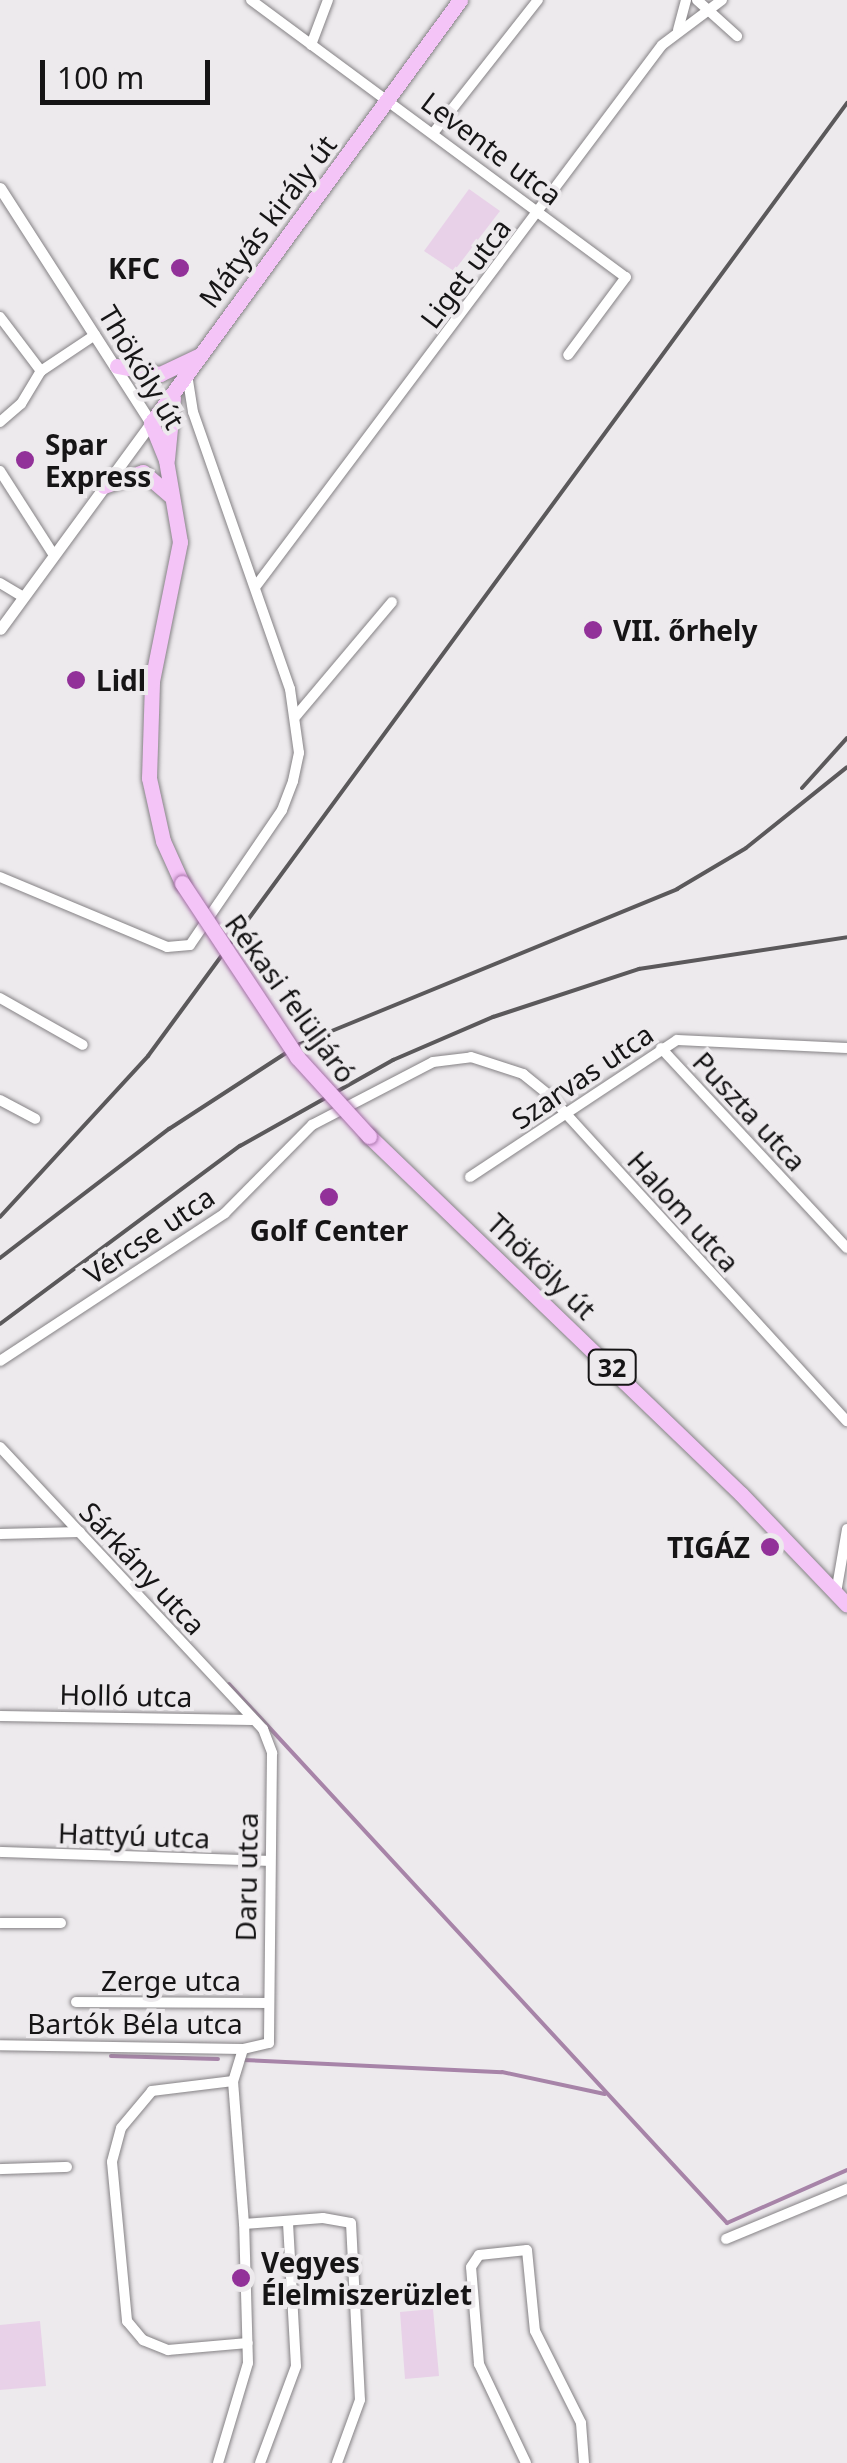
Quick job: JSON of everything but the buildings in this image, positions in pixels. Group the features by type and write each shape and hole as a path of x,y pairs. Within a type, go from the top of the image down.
{"main road":[{"name":"Mátyás király út","path":"151,423 460,0"},
{"path":"116,366 160,374 198,356"},
{"name":"32","path":"166,460 174,394"},
{"name":"Thököly út","path":"151,423 166,460 176,507 179,559 152,681 147,743 160,830 182,883"},
{"path":"104,486 143,472 162,482 176,507"},
{"name":"Rékasi felüljáró","path":"182,883 297,1057 369,1136"},
{"name":"Thököly út","path":"369,1136 658,1412 841,1599"}],"street":[{"name":"Levente utca","path":"251,0 626,277 568,355"},
{"path":"311,45 328,0"},
{"path":"434,132 538,0"},
{"path":"678,30 686,0"},
{"path":"697,0 737,36"},
{"name":"Liget utca","path":"256,586 678,30 722,0"},
{"name":"Thököly út","path":"0,188 151,423"},
{"path":"0,317 41,371"},
{"path":"0,422 21,404 41,371 94,335"},
{"name":"Thököly út","path":"0,877 167,947 190,945 282,810 294,780 296,716 256,586 193,412 187,376"},
{"path":"0,628 151,423"},
{"path":"0,471 53,554"},
{"path":"0,584 23,596"},
{"path":"296,716 392,602"},
{"path":"0,998 83,1045"},
{"name":"Szarvas utca","path":"470,1177 677,1040 847,1048"},
{"name":"Puszta utca","path":"661,1048 847,1248"},
{"name":"Halom utca","path":"471,1057 523,1074 565,1114 847,1421"},
{"name":"Vércse utca","path":"0,1361 226,1213 312,1125 433,1062 471,1057"},
{"path":"0,1100 34,1119"},
{"name":"Sárkány utca","path":"0,1447 252,1720"},
{"path":"841,1599 847,1528"},
{"path":"0,1534 80,1532"},
{"name":"Holló utca","path":"0,1716 252,1720"},
{"name":"Daru utca","path":"252,1720 270,1738 272,1753 267,1861 269,2043"},
{"name":"Hattyú utca","path":"0,1852 267,1861"},
{"path":"0,1923 61,1923"},
{"name":"Zerge utca","path":"76,2002 267,2003"},
{"name":"Bartók Béla utca","path":"0,2044 243,2048 269,2043"},
{"path":"218,2463 248,2342 233,2081 243,2048"},
{"path":"233,2081 152,2091 121,2128 112,2162 126,2320 143,2340 168,2350 248,2342"},
{"path":"0,2169 67,2168"},
{"path":"726,2239 847,2189"},
{"path":"244,2224 324,2218 351,2223 360,2400 338,2463"},
{"path":"260,2463 296,2366 288,2222"},
{"path":"526,2463 479,2364 471,2267 479,2255 527,2250 535,2330 581,2424 584,2463"}],"shaded area":[{"path":"469,189 500,211 454,271 424,251"},
{"path":"433,2309 439,2376 405,2379 400,2312"},
{"path":"40,2321 46,2386 0,2390 0,2325"}],"waterway":[{"path":"229,1684 727,2223 847,2170"},
{"path":"111,2056 218,2059"},
{"path":"243,2060 502,2072 605,2094"}],"railway":[{"path":"0,1217 148,1056 847,103"},
{"path":"802,788 847,738"},
{"path":"0,1258 169,1129 300,1044 677,889 746,848 847,767"},
{"path":"0,1324 240,1146 393,1060 493,1017 639,969 847,937"}],"place":[{"name":"KFC","path":"180,268"},
{"name":"Spar Express","path":"25,460"},
{"name":"VII. őrhely","path":"593,630"},
{"name":"Lidl","path":"76,680"},
{"name":"Golf Center","path":"329,1197"},
{"name":"TIGÁZ","path":"770,1547"},
{"name":"Vegyes Élelmiszerüzlet","path":"241,2278"}]}
